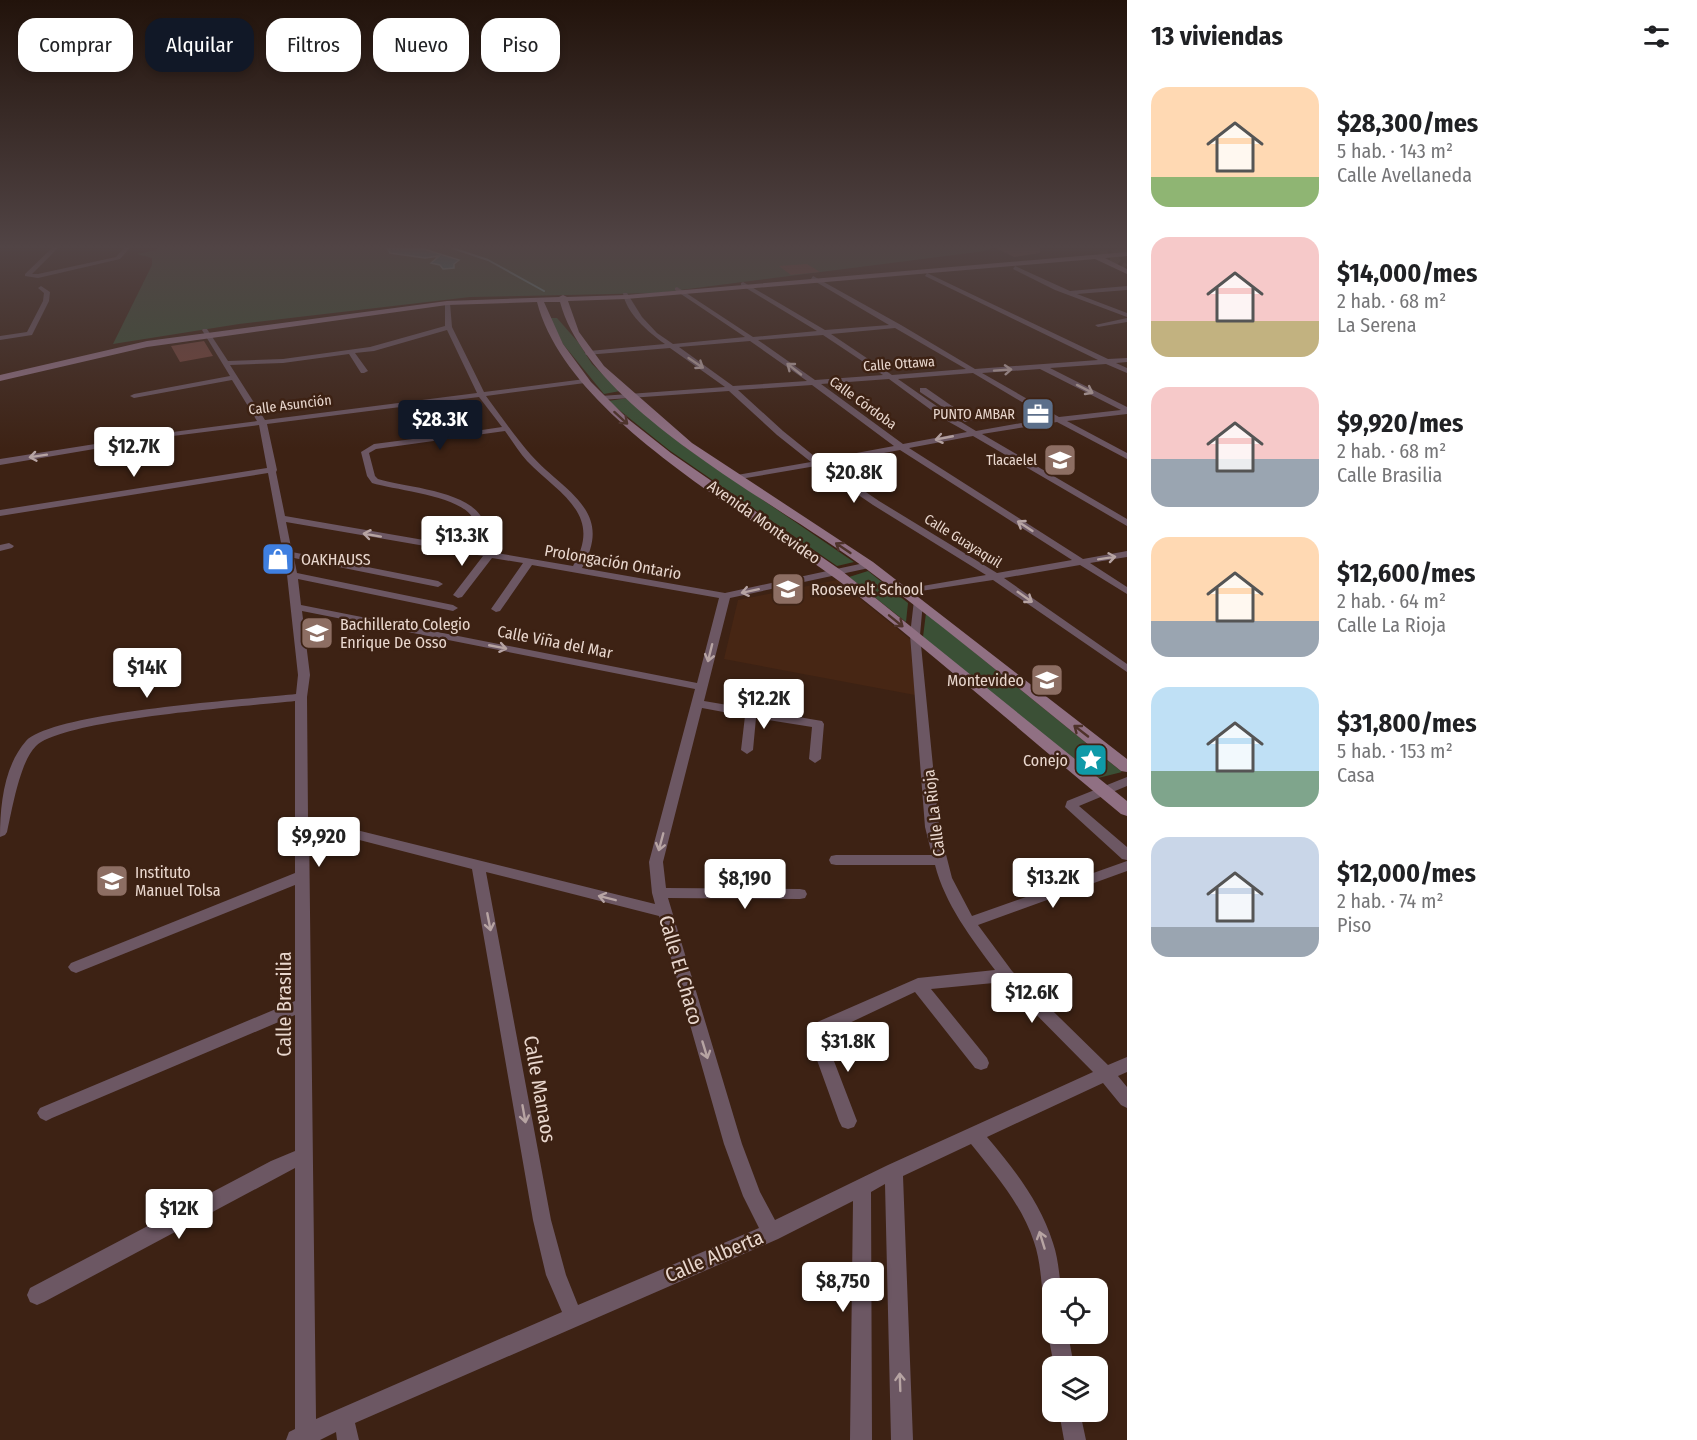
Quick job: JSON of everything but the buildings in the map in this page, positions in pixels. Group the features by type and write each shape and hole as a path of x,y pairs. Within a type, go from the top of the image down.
{"main road":[{"path":"0,373 110,347 202,332 334,315"},
{"path":"0,378 97,355 177,340 202,332 344,315"},
{"name":"Avenida Montevideo","path":"544,315 563,355 625,421 688,469 837,573 1127,810"},
{"name":"Avenida Montevideo","path":"569,315 575,332 601,368 688,446 905,592 1127,767"},
{"path":"545,320 549,317 558,317 575,332"},
{"path":"177,340 202,332"}],"street":[{"path":"0,338 30,334 39,315"},
{"path":"448,315 449,327 481,394 505,429 536,465 576,501 585,515 589,537 585,554 575,571"},
{"name":"Calle Guayaquil","path":"639,315 646,326 732,389 780,433 818,463 876,503 996,577 1127,669"},
{"name":"Calle Córdoba","path":"715,315 752,339 901,447 1127,591"},
{"path":"797,315 850,348 973,433 1127,523"},
{"path":"803,315 835,333 985,430 1127,514"},
{"path":"880,315 1058,419 1127,456"},
{"path":"1010,315 1127,371"},
{"path":"1098,325 1127,320"},
{"path":"589,352 673,347 899,326"},
{"path":"225,363 283,361 371,350 449,327"},
{"name":"Calle Brasilia","path":"202,332 235,377 262,422 292,575 304,675 301,697 305,1155 302,1437"},
{"path":"351,352 364,371"},
{"name":"Calle Ottawa","path":"601,398 1127,360"},
{"path":"1042,367 1127,411"},
{"path":"134,396 235,377"},
{"name":"Calle Asunción","path":"0,462 262,422 585,381"},
{"path":"457,407 472,433"},
{"path":"737,478 985,430 1127,411"},
{"path":"473,553 478,543 480,530 476,516 465,506 436,493 375,481 365,454 366,450 505,429"},
{"path":"0,513 273,470"},
{"name":"Prolongación Ontario","path":"281,518 725,596 869,566"},
{"path":"288,554 438,584"},
{"path":"905,592 1127,554"},
{"path":"458,595 488,556"},
{"path":"496,609 528,563"},
{"path":"292,575 453,608"},
{"name":"Calle El Chaco","path":"725,596 656,862 659,893 664,912 736,1155 752,1196 771,1232"},
{"name":"Calle La Rioja","path":"918,602 915,635 932,827 938,860 954,900 1007,975 1106,1074 1127,1100"},
{"name":"Calle Viña del Mar","path":"296,607 702,687"},
{"path":"0,832 22,758 37,738 80,726 142,715 301,697"},
{"path":"697,704 818,724 815,759"},
{"path":"747,750 751,713"},
{"path":"1127,781 1072,804 1072,807 1127,855"},
{"path":"303,821 664,912"},
{"path":"836,860 938,860"},
{"name":"Calle Manaos","path":"478,865 542,1220 556,1275 573,1316"},
{"path":"969,923 1127,866"},
{"path":"76,967 303,876"},
{"path":"659,893 800,894"},
{"path":"848,1121 816,1033 821,1028 918,984 1007,975"},
{"path":"918,984 981,1063"},
{"path":"46,1113 304,1004"},
{"name":"Calle Alberta","path":"302,1437 342,1417 573,1316 771,1232 862,1186 1127,1064"},
{"path":"974,1135 1009,1179 1037,1226 1044,1242 1050,1278"},
{"path":"37,1294 277,1167 305,1155"},
{"path":"894,1171 902,1440"},
{"path":"861,1440 862,1186"},
{"path":"342,1417 348,1440"},
{"path":"1072,1422 1075,1440"}],"shaded area":[{"path":"837,580 910,639 915,695 724,659 738,600"}],"green space":[{"path":"127,315 314,315 239,324 113,344"},
{"path":"550,318 557,318 578,342 592,364 620,391 604,394 563,344"},
{"path":"628,398 685,447 854,562 837,566 669,450 608,401"},
{"path":"868,571 908,603 906,622 849,577"},
{"path":"926,613 1122,772 1094,779 923,637"}],"place":[{"name":"PUNTO AMBAR","path":"1038,414"},
{"name":"Tlacaelel","path":"1060,460"},
{"name":"OAKHAUSS","path":"278,559"},
{"name":"Roosevelt School","path":"788,589"},
{"name":"Bachillerato Colegio Enrique De Osso","path":"317,633"},
{"name":"Montevideo","path":"1047,680"},
{"name":"Conejo","path":"1091,760"},
{"name":"Instituto Manuel Tolsa","path":"112,881"}]}
